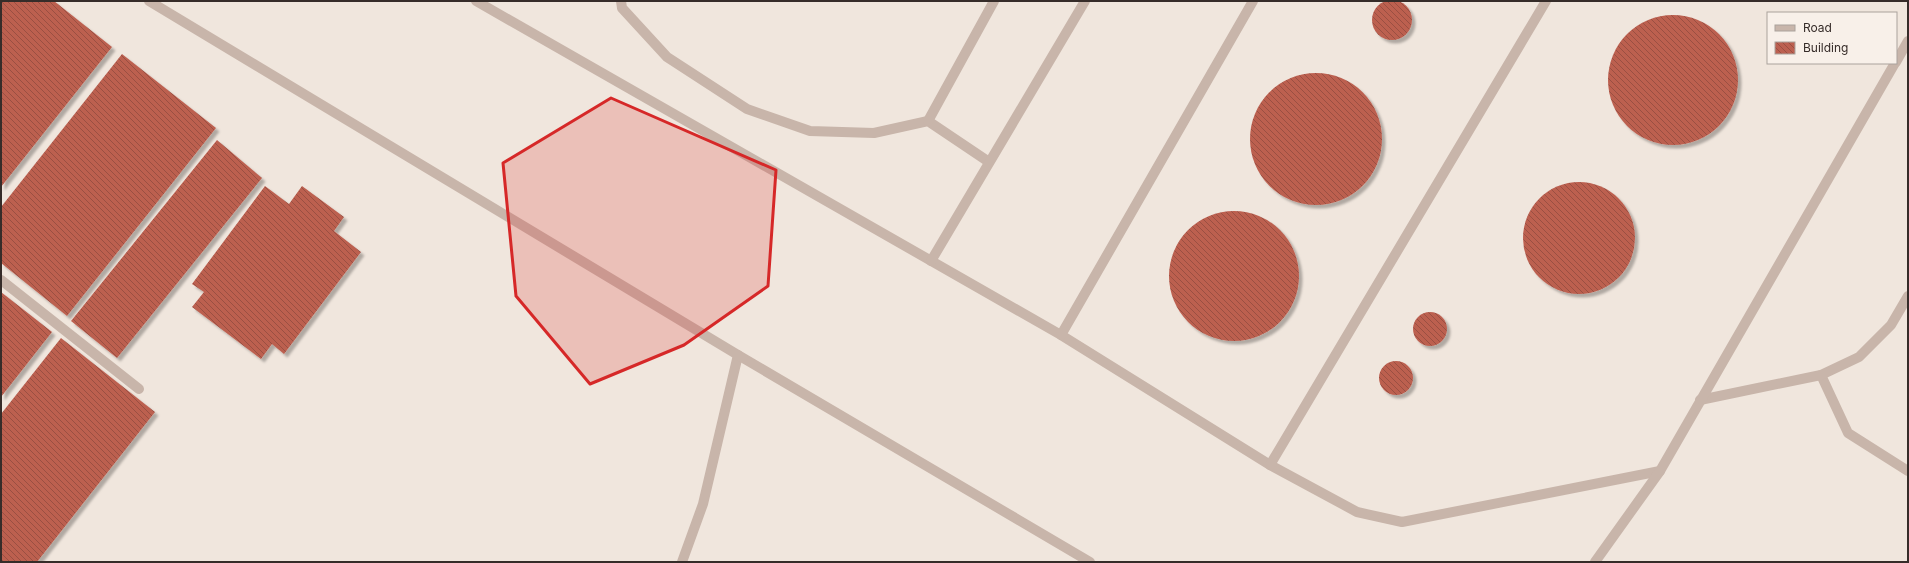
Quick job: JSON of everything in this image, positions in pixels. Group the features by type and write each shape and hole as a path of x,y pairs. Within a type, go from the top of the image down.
{"street":[{"path":"149,1 738,355 1090,562"},
{"path":"476,1 1061,335 1270,465 1357,512 1402,522 1660,471"},
{"path":"621,1 622,8 667,57 747,109 810,131 874,133 928,121 989,162"},
{"path":"928,121 994,1"},
{"path":"931,261 1085,1"},
{"path":"1061,335 1253,1"},
{"path":"1270,465 1546,1"},
{"path":"1897,60 1908,41"},
{"path":"1595,562 1660,471 1895,64"},
{"path":"1,280 139,388"},
{"path":"1700,400 1821,375 1859,357 1891,325 1908,296"},
{"path":"682,562 703,504 738,355"},
{"path":"1821,375 1848,433 1908,472"}],"highlighted area":[{"path":"611,98 776,170 768,286 684,345 590,384 516,296 503,163"}],"building":[{"path":"1396,0 1403,3 1409,9 1412,20 1411,28 1403,37 1396,40 1388,40 1381,37 1373,28 1372,16 1375,9 1384,1"},
{"path":"1,1 54,1 112,47 1,187"},
{"path":"1673,15 1698,20 1719,34 1733,55 1738,80 1733,105 1719,126 1698,140 1673,145 1648,140 1627,126 1613,105 1608,80 1613,55 1627,34 1648,20"},
{"path":"122,54 216,128 67,316 1,263 1,207"},
{"path":"1322,73 1341,78 1353,84 1363,92 1371,102 1377,114 1381,126 1381,152 1377,164 1371,176 1363,186 1353,194 1341,200 1329,204 1310,205 1291,200 1279,194 1269,186 1261,176 1255,164 1251,152 1250,133 1255,114 1261,102 1269,92 1279,84 1291,78 1303,74"},
{"path":"217,140 262,178 117,358 71,321"},
{"path":"1579,182 1601,186 1619,198 1631,216 1635,238 1631,260 1619,278 1601,290 1579,294 1557,290 1539,278 1527,260 1523,238 1527,216 1539,198 1557,186"},
{"path":"265,186 289,204 302,186 344,217 334,231 361,252 284,354 272,344 261,359 192,307 204,292 192,284"},
{"path":"1234,211 1259,216 1280,230 1294,251 1299,276 1294,301 1280,322 1259,336 1234,341 1209,336 1188,322 1174,301 1169,276 1174,251 1188,230 1209,216"},
{"path":"1,292 52,332 1,397"},
{"path":"1430,312 1442,317 1447,329 1442,341 1430,346 1418,341 1413,329 1418,317"},
{"path":"61,338 155,412 37,562 1,562 1,414"},
{"path":"1393,361 1399,361 1408,366 1412,372 1412,384 1408,390 1399,395 1393,395 1384,390 1379,381 1379,375 1384,366"}]}
